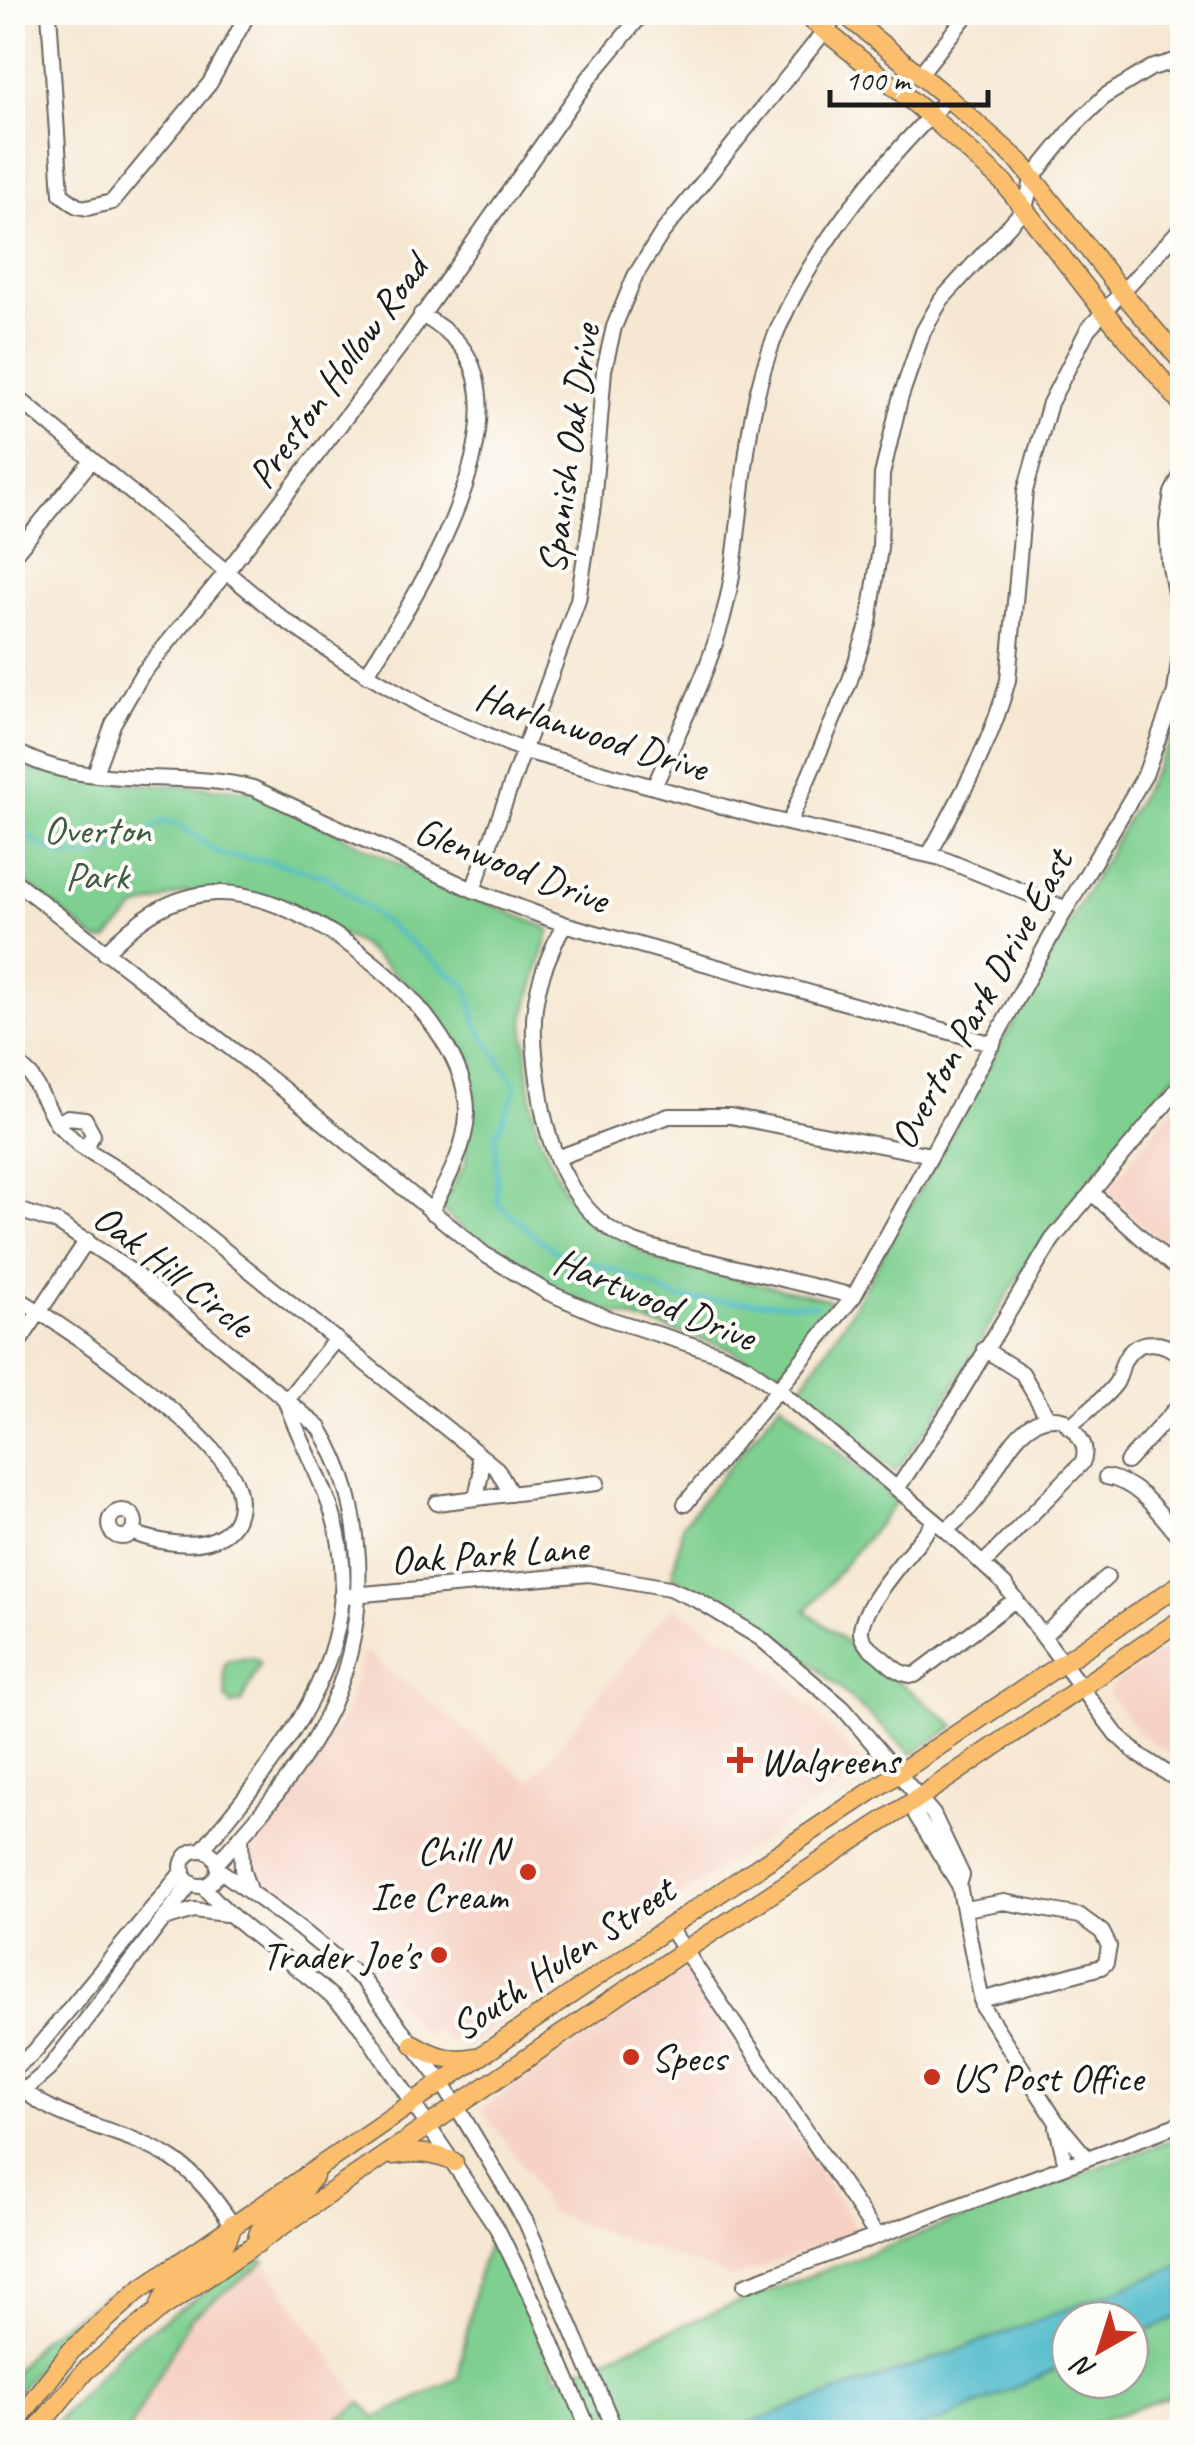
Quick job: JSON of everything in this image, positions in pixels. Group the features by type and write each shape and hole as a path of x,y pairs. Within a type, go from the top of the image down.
{"main road":[{"path":"802,12 982,162 1025,208 1182,404"},
{"path":"841,12 996,138 1033,177 1182,362"},
{"name":"South Hulen Street","path":"12,2427 70,2352 115,2309 232,2224 1182,1583"},
{"name":"South Hulen Street","path":"40,2425 99,2357 159,2310 685,1950 918,1800 1182,1620"},
{"path":"413,2044 435,2057 455,2060 480,2056"},
{"path":"388,2156 420,2152 458,2169"},
{"path":"256,2244 262,2225 296,2200 335,2154"},
{"path":"159,2310 162,2298 174,2285 225,2247 232,2224"}],"street":[{"path":"48,12 61,194 87,208 112,202 210,83 250,12"},
{"name":"Preston Hollow Road","path":"94,773 113,724 142,674 228,570 421,314 589,78 644,12"},
{"name":"Spanish Oak Drive","path":"473,890 578,600 593,506 604,370 614,327 634,276 662,233 841,12"},
{"path":"920,74 970,12"},
{"path":"789,823 849,682 869,623 880,548 882,474 900,399 923,332 941,300 1025,208 1033,177 1076,124 1104,96 1152,68 1182,59"},
{"path":"654,787 701,680 726,607 746,440 778,330 818,255 861,196 948,98"},
{"path":"928,855 976,766 1003,702 1026,491 1050,403 1074,351 1103,310 1182,228"},
{"path":"366,675 426,577 463,492 478,431 477,380 468,357 455,338 421,314"},
{"name":"Harlanwood Drive","path":"12,393 282,618 366,675 428,709 525,751 789,823 928,855 1066,909"},
{"path":"12,557 92,460"},
{"name":"Overton Park Drive East","path":"685,1504 854,1296 1144,775 1175,692 1180,654 1180,619 1169,562 1167,525 1172,493 1182,473"},
{"name":"Glenwood Drive","path":"12,749 52,768 232,782 253,788 473,890 564,924 993,1044"},
{"name":"Hartwood Drive","path":"12,879 278,1085 484,1254 548,1292 607,1318 746,1366 778,1390 982,1564 1016,1599 1126,1744 1182,1783"},
{"path":"106,953 132,924 148,914 180,899 218,893 276,904 316,925 368,961 421,1010 445,1042 461,1075 467,1109 465,1133 458,1158 431,1212"},
{"path":"564,924 539,982 532,1014 542,1106 558,1158 586,1209 632,1241 854,1296"},
{"path":"12,1042 12,1056 31,1076 57,1124 85,1148 141,1183 497,1469 511,1494"},
{"path":"897,1489 956,1400 1052,1240 1182,1084"},
{"path":"558,1158 669,1116 699,1115 730,1116 931,1155"},
{"path":"57,1124 68,1118 84,1119 92,1134 85,1148"},
{"path":"1092,1193 1182,1274"},
{"name":"Oak Hill Circle","path":"12,1208 58,1224 131,1272 320,1428 344,1474 357,1541 360,1595 352,1655 342,1688 306,1754 218,1866"},
{"path":"12,1353 87,1240"},
{"path":"12,1295 180,1417 235,1481 241,1505 234,1525 219,1538 159,1542 133,1533"},
{"path":"286,1401 336,1339"},
{"path":"1069,1427 1116,1383 1123,1362 1135,1348 1163,1343 1181,1353"},
{"path":"984,1350 1022,1373 1043,1421"},
{"name":"Oak Hill Circle","path":"202,1850 303,1718 326,1668 341,1596 341,1547 328,1499 286,1401"},
{"path":"1127,1462 1182,1402"},
{"path":"982,1564 1086,1456 1086,1448 1062,1420 1043,1421 1013,1442 979,1497 941,1526 871,1604 861,1635 901,1674 915,1674 1016,1599"},
{"path":"476,1498 481,1473 478,1454"},
{"path":"1106,1477 1140,1491 1182,1540"},
{"path":"436,1503 597,1484"},
{"name":"Oak Park Lane","path":"341,1596 589,1574 669,1588 721,1613 793,1663 843,1708 901,1774 918,1800 916,1815 959,1885 987,2014 1056,2121 1087,2158"},
{"path":"1044,1635 1107,1577"},
{"path":"241,1836 242,1869 250,1890"},
{"path":"590,2432 515,2262 431,2125 342,2004 192,1880 186,1858 202,1850 214,1856 218,1866 363,1980 442,2082 526,2222 616,2432"},
{"path":"12,2070 34,2052 192,1880 214,1880 218,1866"},
{"path":"18,2096 48,2070 192,1880"},
{"path":"965,1909 1004,1902 1070,1914 1094,1926 1110,1946 1101,1968 981,2000"},
{"path":"164,1919 194,1910 229,1914"},
{"path":"669,1927 877,2236"},
{"path":"12,2080 18,2096 175,2160 194,2176 232,2224"},
{"name":"Oak Park Lane","path":"1056,2121 1066,2166"},
{"path":"746,2285 1182,2124"},
{"path":"458,2169 492,2204 511,2199"}],"shaded area":[{"path":"1182,1097 1182,1262 1106,1192"},
{"path":"671,1606 757,1655 814,1710 865,1769 538,1994 467,2048 456,2036 448,2042 435,2026 424,2034 329,1933 236,1856 342,1720 365,1651 530,1781"},
{"path":"1182,1636 1182,1763 1140,1734 1108,1693 1114,1683"},
{"path":"683,1970 857,2228 855,2233 734,2278 548,2213 531,2178 482,2108"},
{"path":"265,2262 362,2403 319,2432 128,2432 190,2318"}],"green space":[{"path":"1182,681 1182,1067 1079,1193 1020,1274 937,1415 895,1472 799,1390 849,1315 1172,739"},
{"name":"Overton Park","path":"12,760 23,768 88,781 253,790 419,874 550,929 524,1020 538,1133 565,1192 590,1222 661,1262 828,1299 834,1313 788,1367 760,1368 729,1348 593,1306 519,1270 474,1239 439,1208 466,1163 465,1133 475,1097 460,1049 429,1003 361,945 272,898 185,892 136,909 106,941 96,940 13,872"},
{"path":"781,1402 897,1501 806,1611 956,1726 912,1754 794,1647 733,1605 672,1577 683,1524"},
{"path":"254,1658 260,1663 241,1703 232,1705 226,1698 224,1666 229,1660"},
{"path":"1182,2136 1182,2392 1069,2432 319,2432 362,2403 376,2418 458,2378 477,2277 491,2235 558,2377 729,2306"},
{"path":"254,2258 265,2262 190,2318 128,2432 13,2432 13,2373 43,2337 106,2295 37,2366 16,2396 54,2424 126,2346"}],"water":[{"path":"1182,2265 1182,2316 1150,2330 1150,2300 1090,2300"},
{"path":"1050,2315 1050,2372 944,2420 903,2432 722,2432"}],"waterway":[{"path":"12,827 54,852 81,857 119,847 164,821 181,826 221,855 273,862 326,876 467,987 477,1026 517,1087 496,1135 497,1203 552,1250 622,1273 679,1299 817,1305"}],"place":[{"name":"Walgreens","path":"740,1760"},
{"name":"Chill N Ice Cream","path":"528,1872"},
{"name":"Trader Joe's","path":"439,1955"},
{"name":"Specs","path":"631,2057"},
{"name":"US Post Office","path":"932,2077"}]}
